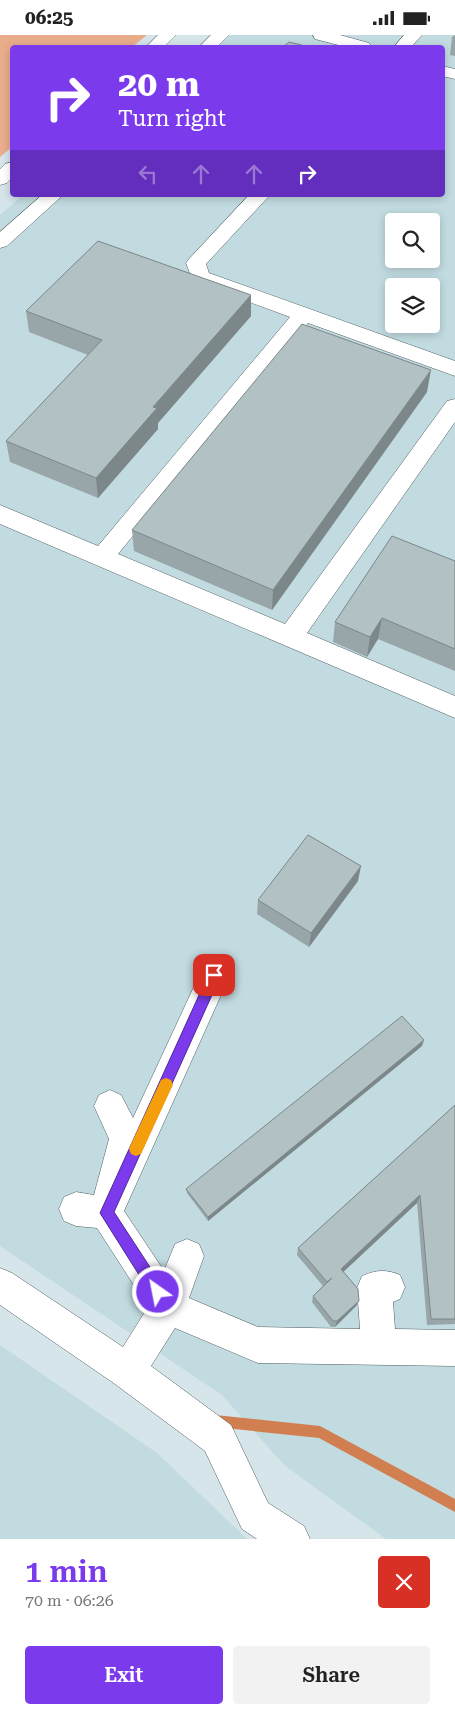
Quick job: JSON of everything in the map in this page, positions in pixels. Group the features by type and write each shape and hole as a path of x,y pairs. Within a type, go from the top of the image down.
{"street":[{"path":"156,45 168,35"},
{"path":"210,45 221,35"},
{"path":"321,35 356,45"},
{"path":"404,45 414,35"},
{"path":"0,179 10,170"},
{"path":"0,241 51,197"},
{"path":"258,197 196,263 200,277 455,369"},
{"path":"102,557 304,314"},
{"path":"290,637 455,406"},
{"path":"0,514 455,707"},
{"path":"91,1211 214,975"},
{"path":"91,1211 126,1138 110,1105"},
{"path":"91,1211 168,1307 258,1345 455,1348"},
{"path":"128,1371 168,1307 187,1256"},
{"path":"0,1285 128,1371 218,1438 255,1527 292,1539"},
{"path":"379,1347 374,1288 388,1287"}],"shaded area":[{"path":"0,35 147,35 134,45 10,45 10,149 0,157"},
{"path":"212,35 455,35 455,1539 386,1539 284,1465 222,1395 0,1246 0,215 21,197 445,197 445,45 200,45"},
{"path":"0,1345 157,1453 247,1539 0,1539"}],"building":[{"path":"289,42 301,45 285,45"},
{"path":"98,241 251,295 153,407 157,408 96,478 6,441 102,340 26,311"},
{"path":"302,324 431,370 273,590 132,530"},
{"path":"392,536 455,561 455,649 382,618 370,637 335,622"},
{"path":"308,835 361,866 311,933 258,900"},
{"path":"402,1016 424,1040 208,1217 186,1189"},
{"path":"455,1105 455,1319 431,1319 420,1195 341,1269 358,1289 359,1301 337,1321 333,1321 313,1296 332,1278 327,1282 298,1248"}],"waterway":[{"path":"215,1421 320,1432 455,1506"}],"slow traffic":[{"path":"136,1149 166,1085"}],"route":[{"path":"158,1292 106,1213 214,975"}]}
